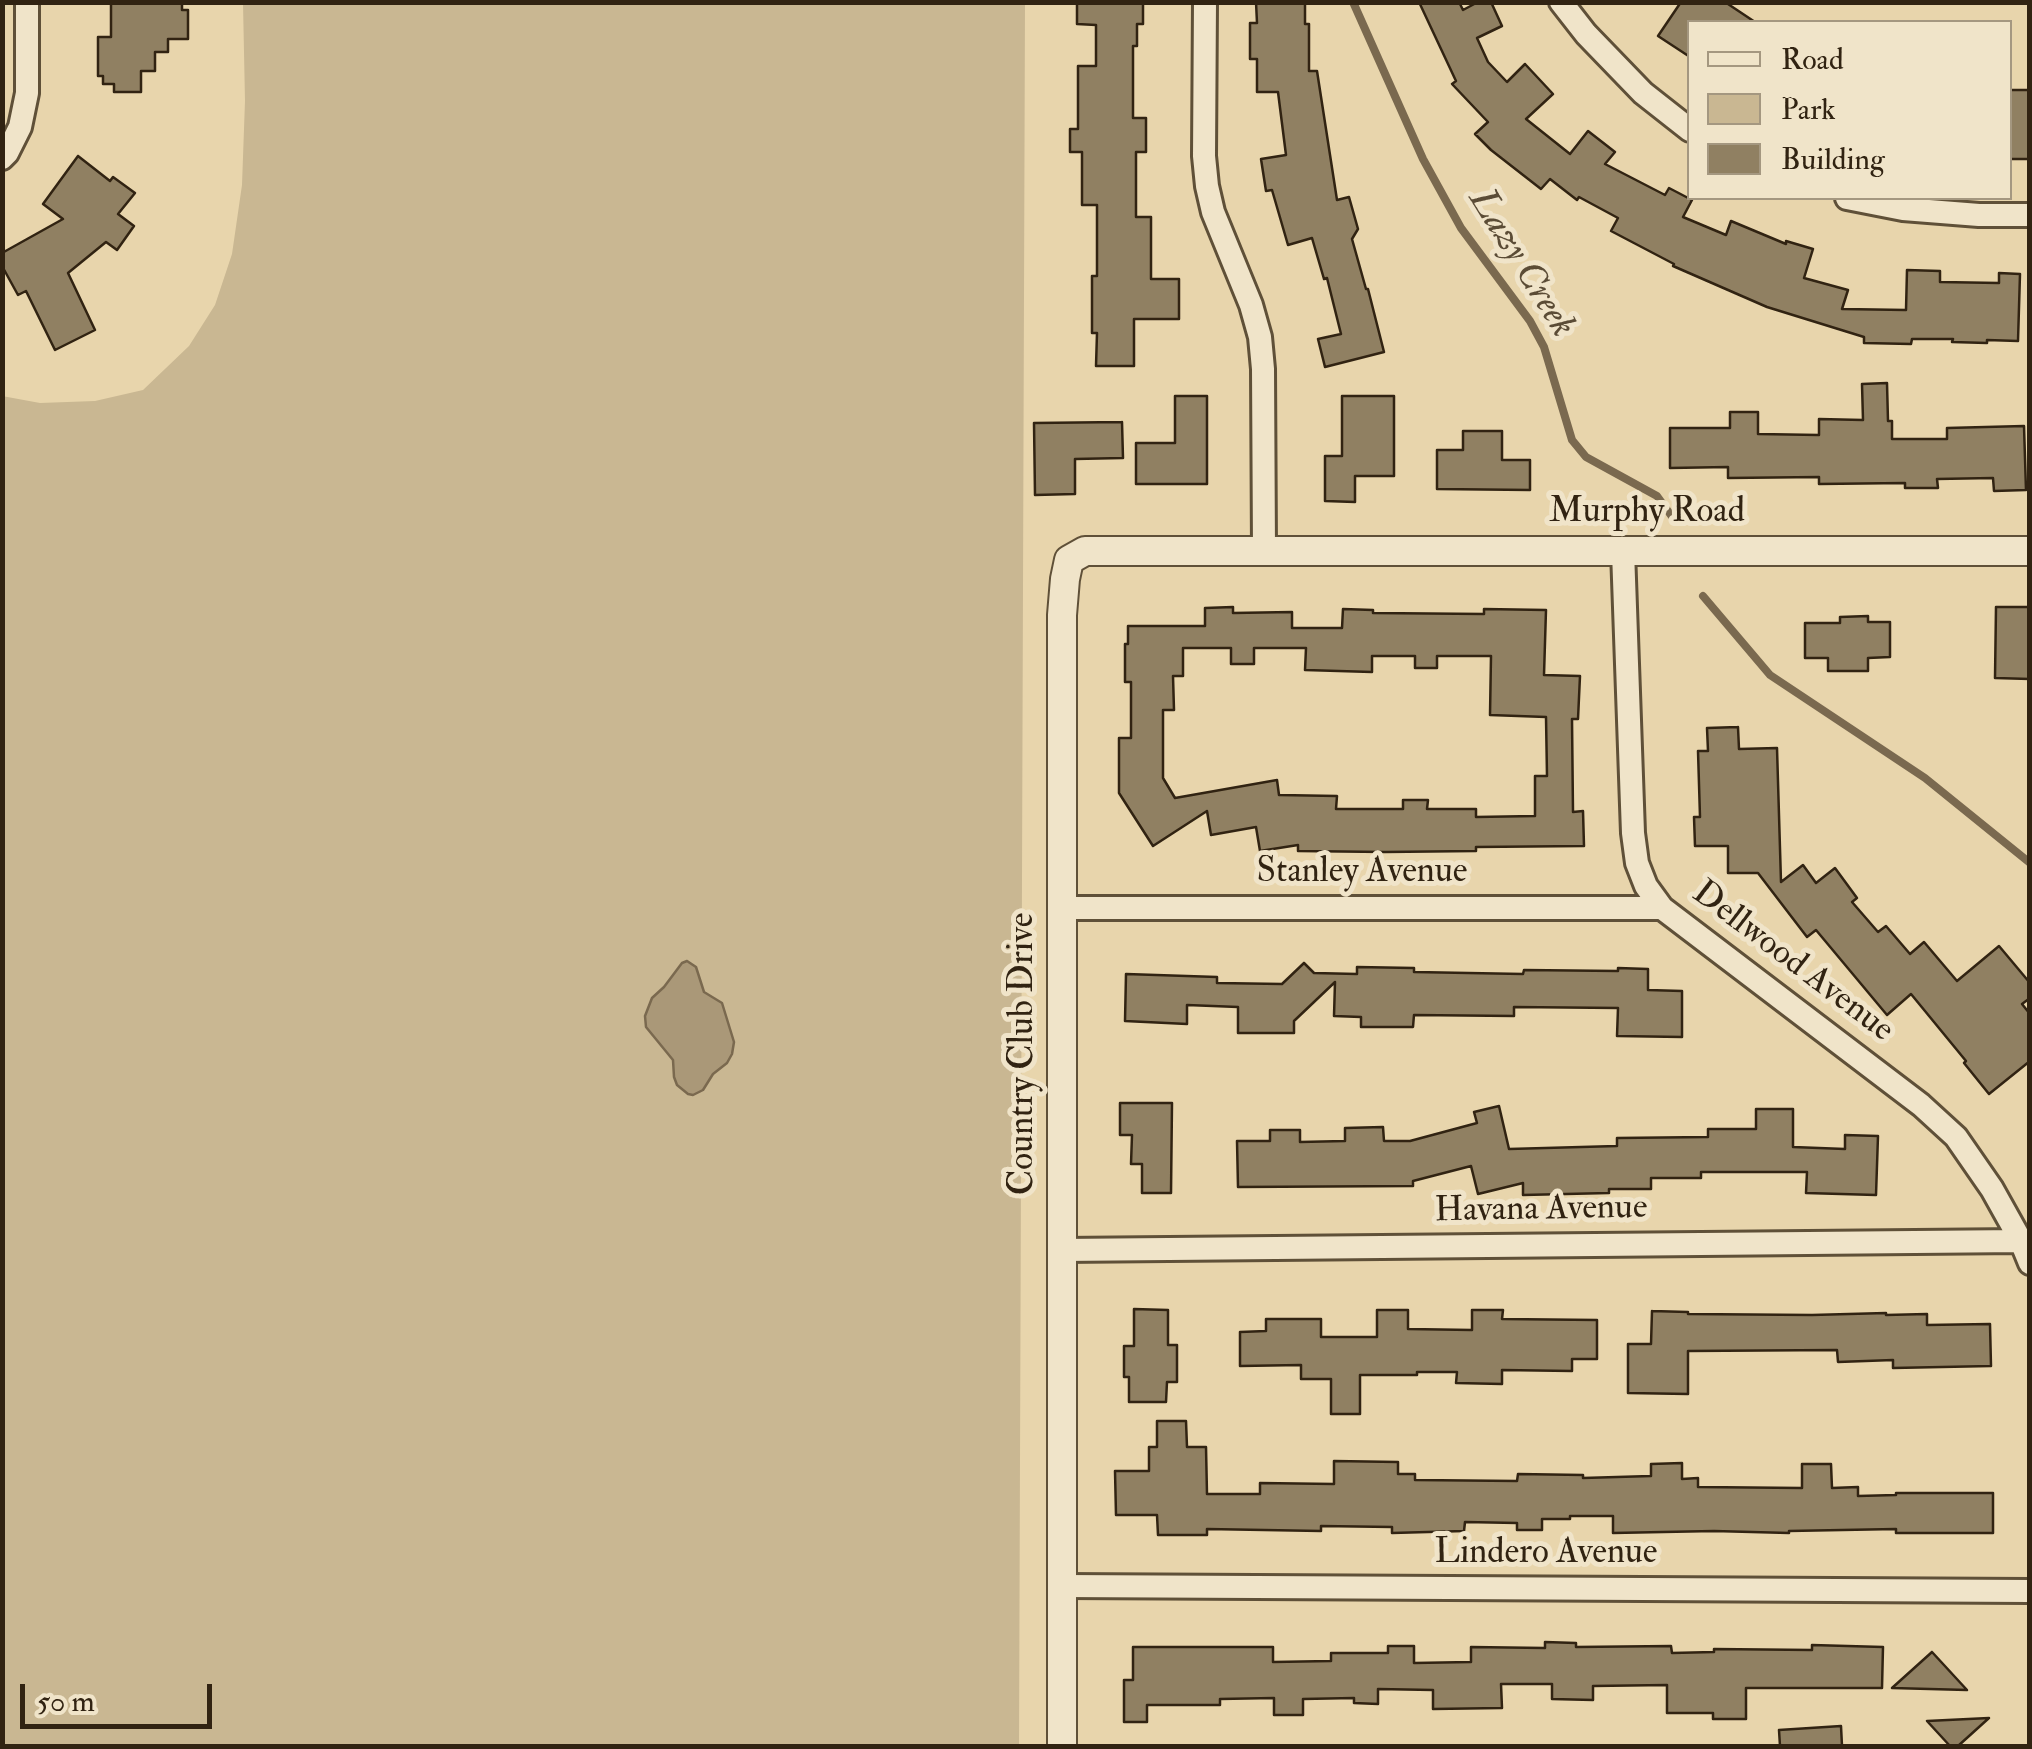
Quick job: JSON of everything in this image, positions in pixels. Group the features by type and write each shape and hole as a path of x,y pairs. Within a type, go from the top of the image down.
{"street":[{"path":"2,158 20,127 27,93 27,2"},
{"path":"1205,2 1207,186 1260,337 1264,550"},
{"path":"1561,2 1643,93 1687,128"},
{"path":"1857,200 1903,209 2030,215"},
{"name":"Murphy Road","path":"1264,550 2030,550"},
{"name":"Country Club Drive","path":"1062,1746 1064,580 1069,560 1085,551 1264,550"},
{"name":"Dellwood Avenue","path":"1623,550 1633,833 1636,863 1646,886 1662,908 1921,1105 1956,1137 1992,1188 2025,1252"},
{"name":"Stanley Avenue","path":"1062,908 1662,908"},
{"name":"Havana Avenue","path":"1062,1250 2025,1252"},
{"name":"Lindero Avenue","path":"1062,1586 2030,1591"}],"green space":[{"path":"243,3 1025,3 1019,1746 3,1746 2,396 40,403 95,401 143,390 189,346 215,305 232,254 242,185"}],"shaded area":[{"path":"687,961 696,967 704,992 722,1003 734,1042 727,1063 713,1074 703,1090 693,1095 677,1085 673,1060 646,1027 645,1016 652,998"}],"building":[{"path":"111,2 182,2 182,10 188,10 188,39 168,39 168,52 155,52 155,71 141,71 141,92 114,92 114,84 103,84 103,76 98,76 98,37 111,37"},
{"path":"1077,2 1143,2 1143,24 1137,24 1137,46 1133,46 1133,118 1146,118 1146,152 1136,152 1136,217 1151,217 1151,279 1179,279 1179,319 1134,319 1134,366 1096,366 1092,276 1097,276 1097,205 1082,205 1082,152 1070,152 1070,129 1078,129 1078,66 1096,66 1096,25 1077,24"},
{"path":"1256,2 1305,2 1309,71 1317,71 1337,200 1349,197 1358,229 1352,239 1384,352 1325,367 1318,339 1341,334 1327,278 1324,279 1312,238 1288,245 1272,190 1266,191 1261,159 1286,155 1278,92 1257,92 1257,59 1250,59 1250,23 1257,23"},
{"path":"1419,2 1459,2 1463,10 1478,2 1491,2 1502,26 1477,38 1488,62 1507,82 1525,64 1553,94 1526,119 1570,154 1588,131 1615,152 1605,164 1665,195 1669,188 1692,200 1683,217 1726,235 1731,221 1786,244 1813,249 1804,278 1848,290 1842,309 1906,310 1907,270 1940,271 1940,282 1999,283 1999,273 2020,274 2018,341 1912,339 1911,344 1864,343 1864,337 1767,307 1673,266 1611,231 1618,218 1579,197 1577,200 1550,179 1541,189 1491,150 1475,134 1488,122 1452,84 1456,81"},
{"path":"1681,2 1725,2 1752,20 1687,20 1687,55 1658,36"},
{"path":"2012,90 2030,90 2030,159 2012,159"},
{"path":"78,156 110,181 113,177 135,193 118,214 134,226 117,250 106,242 68,273 95,330 55,350 26,291 18,295 2,266 2,253 63,219 43,204"},
{"path":"1887,383 1892,439 1947,439 1947,428 2024,426 2026,490 1994,491 1993,478 1937,479 1938,488 1905,488 1905,483 1819,484 1819,477 1728,478 1728,467 1670,468 1670,428 1730,428 1730,412 1758,412 1758,434 1819,435 1819,419 1863,420 1862,384"},
{"path":"1175,396 1207,396 1207,484 1136,484 1136,443 1175,443"},
{"path":"1342,396 1394,396 1394,476 1355,476 1355,502 1325,501 1325,456 1342,456"},
{"path":"1122,422 1123,458 1075,459 1075,494 1035,495 1034,423"},
{"path":"1463,431 1502,431 1502,460 1530,460 1530,490 1437,489 1437,450 1463,450"},
{"path":"1233,607 1233,613 1292,612 1292,628 1342,628 1343,609 1484,614 1484,609 1546,610 1544,675 1580,676 1578,719 1572,719 1573,812 1583,811 1584,846 1385,852 1298,851 1298,845 1260,851 1256,827 1211,835 1207,811 1153,846 1119,793 1119,738 1131,738 1131,682 1125,682 1128,626 1205,626 1205,608","holes":["1183,648 1231,648 1231,664 1254,664 1254,648 1306,648 1305,670 1372,672 1372,656 1415,656 1415,668 1437,668 1437,656 1491,656 1490,715 1546,717 1547,776 1535,776 1535,816 1476,817 1476,809 1427,809 1428,800 1403,800 1403,809 1336,809 1337,796 1279,795 1277,780 1175,798 1163,778 1163,710 1174,710 1173,676 1183,676"]},
{"path":"1996,607 2030,607 2030,679 1995,678"},
{"path":"1868,616 1868,622 1890,622 1890,657 1868,658 1868,671 1828,671 1828,658 1805,658 1805,623 1840,623 1840,617"},
{"path":"1738,727 1739,749 1777,748 1781,882 1803,865 1816,883 1835,868 1857,898 1852,902 1878,932 1886,926 1910,954 1924,942 1957,981 1999,946 2030,983 2030,998 2022,1004 2030,1014 2030,1061 1989,1094 1911,994 1887,1015 1816,930 1807,937 1758,873 1728,873 1728,846 1695,846 1694,817 1700,817 1698,751 1708,751 1707,728"},
{"path":"1304,963 1314,973 1357,974 1357,967 1523,974 1524,970 1648,969 1648,990 1682,991 1682,1037 1617,1036 1618,1008 1514,1007 1514,1016 1414,1015 1413,1027 1361,1027 1361,1017 1334,1016 1335,982 1294,1021 1294,1033 1238,1033 1238,1007 1187,1005 1187,1024 1125,1021 1126,974 1217,977 1217,983 1282,984"},
{"path":"1120,1103 1172,1103 1171,1193 1142,1193 1142,1164 1131,1164 1132,1135 1120,1135"},
{"path":"1499,1106 1509,1149 1617,1146 1617,1138 1708,1137 1708,1129 1756,1129 1756,1109 1793,1109 1793,1147 1845,1149 1845,1135 1878,1136 1876,1195 1806,1193 1807,1172 1701,1172 1701,1178 1651,1178 1651,1189 1609,1189 1609,1193 1523,1195 1523,1183 1478,1194 1471,1166 1413,1181 1413,1186 1238,1187 1237,1141 1270,1141 1270,1130 1300,1130 1300,1142 1345,1141 1345,1128 1383,1127 1384,1141 1410,1141 1477,1123 1474,1112"},
{"path":"1134,1309 1168,1310 1168,1345 1177,1345 1177,1382 1167,1382 1166,1402 1129,1402 1124,1346 1134,1346"},
{"path":"1377,1310 1408,1310 1408,1329 1472,1330 1472,1310 1503,1310 1502,1319 1597,1320 1597,1359 1572,1359 1572,1371 1502,1370 1502,1384 1456,1383 1457,1372 1360,1375 1360,1414 1331,1414 1331,1379 1301,1379 1301,1365 1240,1366 1240,1332 1266,1331 1266,1319 1321,1319 1321,1337 1377,1337"},
{"path":"1652,1311 1927,1314 1927,1325 1990,1324 1991,1366 1893,1368 1893,1360 1838,1362 1837,1350 1688,1351 1688,1394 1628,1393 1628,1344 1651,1344"},
{"path":"1157,1421 1186,1421 1187,1447 1206,1447 1207,1494 1260,1494 1260,1483 1334,1484 1334,1461 1398,1462 1398,1474 1415,1474 1415,1480 1517,1481 1518,1474 1583,1478 1651,1476 1651,1464 1682,1463 1682,1479 1698,1478 1698,1487 1802,1488 1802,1464 1831,1464 1832,1488 1858,1487 1858,1496 1993,1493 1993,1533 1896,1533 1896,1529 1613,1533 1613,1516 1570,1516 1542,1519 1542,1530 1517,1530 1517,1523 1465,1522 1464,1531 1392,1533 1392,1527 1321,1526 1321,1531 1207,1529 1207,1535 1158,1535 1157,1515 1116,1515 1115,1471 1149,1471 1149,1447 1157,1447"},
{"path":"1545,1642 1576,1643 1576,1647 1671,1646 1672,1653 1714,1649 1812,1650 1812,1645 1883,1647 1882,1688 1746,1688 1746,1719 1713,1719 1713,1713 1667,1713 1667,1685 1593,1686 1593,1700 1552,1699 1552,1684 1501,1684 1502,1708 1433,1709 1433,1690 1378,1689 1378,1704 1354,1703 1354,1698 1303,1699 1303,1715 1274,1715 1274,1698 1220,1699 1220,1705 1147,1705 1147,1722 1124,1722 1124,1680 1133,1680 1133,1647 1273,1647 1273,1662 1331,1661 1331,1653 1388,1653 1388,1646 1414,1646 1414,1663 1471,1662 1471,1647 1545,1648"},
{"path":"1932,1652 1967,1690 1892,1688"},
{"path":"1989,1718 1958,1746 1950,1746 1927,1721"},
{"path":"1841,1726 1842,1746 1780,1746 1779,1730"}],"waterway":[{"name":"Lazy Creek","path":"1353,2 1423,159 1461,228 1530,321 1544,347 1572,440 1586,457 1657,496 1673,518"},
{"name":"Lazy Creek","path":"1703,596 1770,675 1925,778 2030,863"}]}
